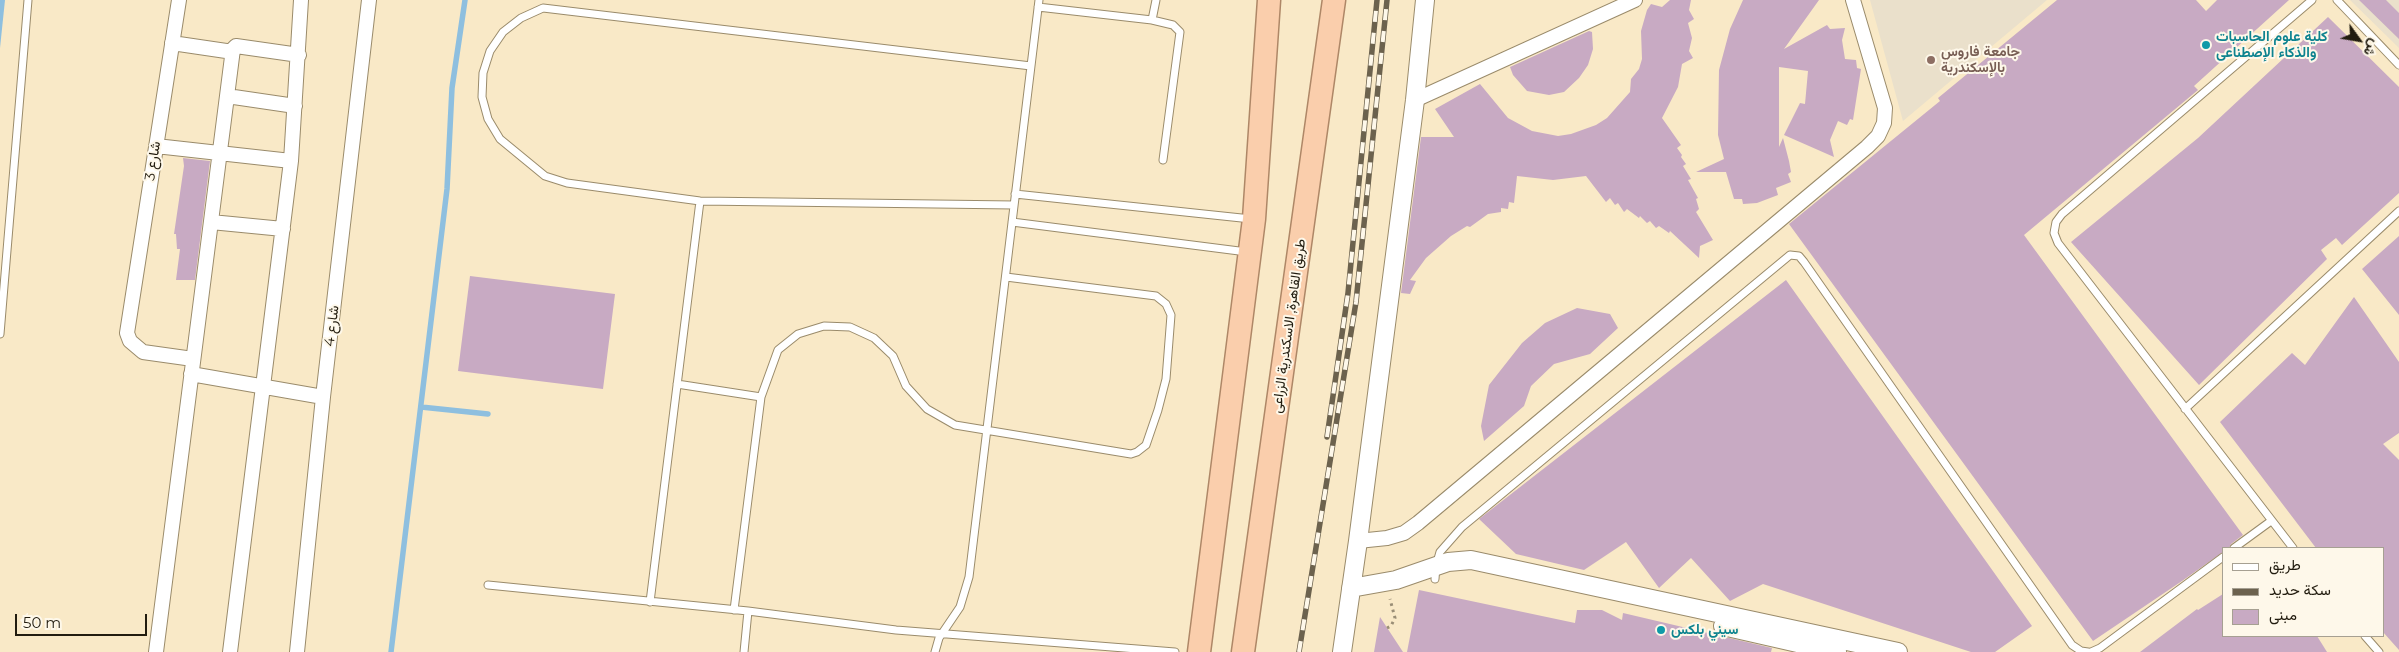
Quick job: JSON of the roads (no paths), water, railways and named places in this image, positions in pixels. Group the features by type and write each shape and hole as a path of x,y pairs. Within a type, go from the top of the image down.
{"highway":[{"path":"1199,652 1254,219 1269,0"},
{"path":"1264,53 1285,0"},
{"name":"طريق القاهرة, الاسكندرية الزراعى","path":"1243,652 1334,0"}],"street":[{"name":"شارع 3","path":"179,0 127,323 130,341 143,352 193,359"},
{"path":"230,652 283,229 295,106 301,0"},
{"name":"شارع 4","path":"297,652 323,397 353,156 369,0"},
{"path":"1342,652 1415,100 1425,0"},
{"path":"1415,100 1635,0"},
{"path":"1358,541 1387,538 1404,532 1418,523 1868,147 1878,136 1884,123 1885,108 1852,0"},
{"path":"172,43 233,52"},
{"path":"156,652 233,52 235,46 299,55"},
{"path":"227,96 295,106"},
{"path":"156,146 290,161"},
{"path":"211,222 283,229"},
{"path":"191,374 323,397"},
{"path":"1350,594 1396,580 1435,573 1485,573 1774,632 1898,652"},
{"path":"1350,594 1388,593 1435,573"},
{"path":"1774,632 1837,652"}],"lane":[{"path":"0,334 28,0"},
{"path":"1152,20 1156,0"},
{"path":"2292,547 2270,521 2058,243 2054,233 2056,222 2062,214 2312,0"},
{"path":"2337,0 2399,65"},
{"path":"935,652 937,644 960,607 965,593 987,431 1038,3 1152,20 1173,25 1180,32 1163,160"},
{"path":"1014,205 700,201 568,184 545,176 517,155 496,132 488,119 482,96 483,74 490,51 503,32 521,18 542,8 1031,66"},
{"path":"1015,194 1254,219"},
{"path":"650,602 700,201"},
{"path":"2185,409 2399,210"},
{"path":"1012,222 1250,253"},
{"path":"1435,573 1444,546 1462,527 1790,255 1799,256 1804,262 2072,645 2081,651 2090,652 2100,648 2222,558"},
{"path":"734,610 761,396 778,350 798,334 824,326 850,327 874,338 893,356 906,386 927,409 956,425 1131,454 1146,445 1166,379 1171,315 1166,304 1156,296 1006,277"},
{"path":"677,384 761,396"},
{"path":"2235,547 2270,521"},
{"path":"488,585 748,611 846,625 1175,652"},
{"path":"744,652 748,611"},
{"path":"2367,637 2379,652"}],"water":[{"path":"0,0 5,0 0,48"}],"waterway":[{"path":"391,652 447,189 452,88 465,0"},
{"path":"421,407 488,414"}],"railway":[{"path":"1327,437 1348,293 1377,0"},
{"path":"1299,652 1356,302 1387,0"}],"place":[{"name":"كلية علوم الحاسبات والذكاء الإصطناعى","path":"2206,45"},
{"name":"جامعة فاروس بالإسكندرية","path":"1931,60"},
{"name":"سيني بلكس","path":"1661,630"}]}
